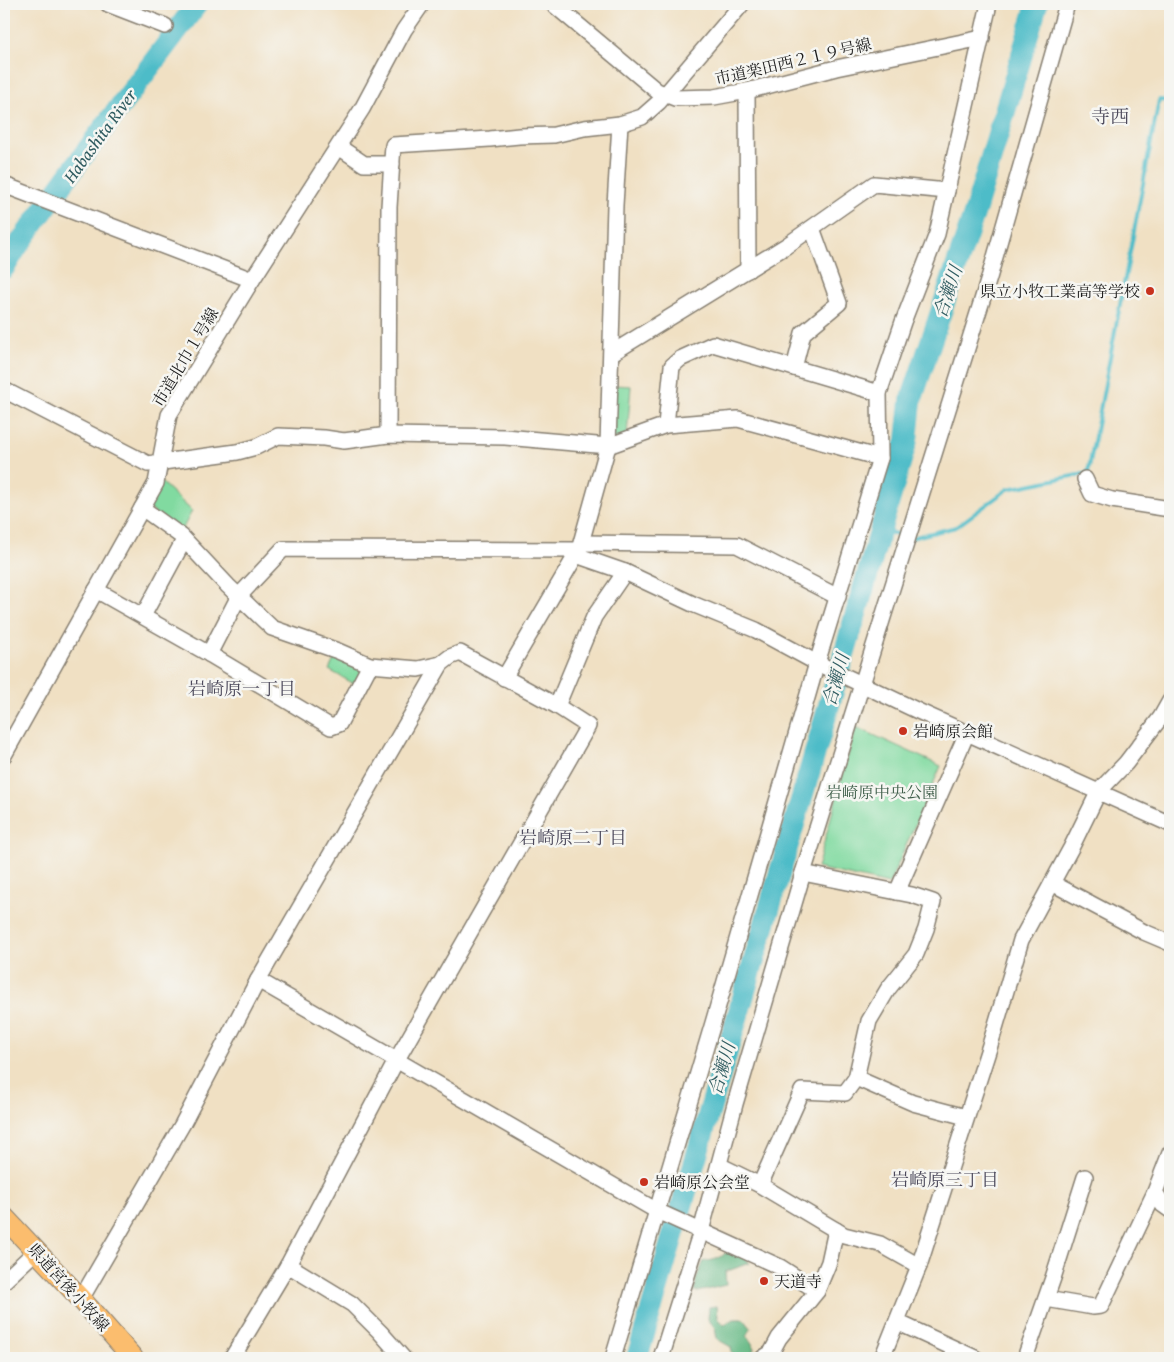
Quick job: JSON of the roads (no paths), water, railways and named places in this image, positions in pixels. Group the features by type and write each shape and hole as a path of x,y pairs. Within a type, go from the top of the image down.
{"main road":[{"name":"県道宮後小牧線","path":"4,1217 133,1358"}],"street":[{"path":"108,4 164,26"},
{"name":"市道北巾１号線","path":"4,755 156,483 158,463 169,415 252,280 339,148 404,30 422,4"},
{"name":"市道楽田西２１９号線","path":"553,4 657,91 675,98 714,98 836,68 982,38"},
{"path":"388,435 389,207 393,145 554,135 584,128 620,124 642,117 651,110 742,4"},
{"path":"613,1358 821,665 838,596 880,458 879,394 903,322 937,234 989,4"},
{"path":"661,1358 697,1229 718,1165 803,873 989,278 1067,4"},
{"path":"747,91 748,270"},
{"path":"504,678 579,549 608,446 615,205 620,124"},
{"path":"339,148 364,164 392,164"},
{"path":"612,353 748,270 874,184 946,192"},
{"path":"4,185 252,280"},
{"path":"794,368 803,333 839,303 812,228"},
{"path":"666,425 672,366 680,359 713,344 879,394"},
{"path":"4,390 148,464 237,452 256,447 278,436 344,441 388,435 505,436 608,446 666,425 738,419 880,458"},
{"path":"1084,479 1092,494 1112,500 1170,509"},
{"path":"142,508 184,540 272,628 338,651 370,665 418,669 441,664"},
{"path":"144,616 184,540"},
{"path":"209,654 239,596 283,549 579,549 737,545 838,596"},
{"path":"579,549 695,605 756,630 861,684 1170,824"},
{"path":"557,706 594,617 625,572"},
{"path":"96,590 144,616 331,727 339,724 370,665"},
{"path":"81,1299 182,1125 258,980 441,664 450,657 460,653 557,706 588,726 396,1061 288,1265 232,1358"},
{"path":"882,1358 919,1266 1021,940 1099,792 1126,763 1161,717 1170,701"},
{"path":"897,892 967,733"},
{"path":"760,1185 802,1091 845,1093 856,1078 869,1021 888,989 916,954 926,929 933,902 912,895 803,873"},
{"path":"1052,883 1144,932 1170,943"},
{"path":"258,980 657,1211 780,1267 818,1291"},
{"path":"856,1078 913,1102 966,1117"},
{"path":"1046,1299 1093,1307 1101,1306 1155,1192 1170,1153"},
{"path":"718,1165 760,1185 844,1235 880,1244 919,1266"},
{"path":"1025,1358 1085,1177"},
{"path":"1155,1192 1163,1206 1170,1210"},
{"path":"763,1358 771,1353 779,1338 818,1291 836,1230"},
{"path":"4,1280 36,1251"},
{"path":"288,1265 352,1304 403,1358"},
{"path":"898,1322 975,1358"}],"waterway":[{"name":"Habashita River","path":"4,268 85,153 197,4"},
{"name":"合瀬川","path":"637,1358 907,440 911,401 976,208 1037,4"},
{"path":"911,538 956,527 1008,489 1088,473 1159,100 1170,101"},
{"path":"881,530 904,536"}],"place":[{"name":"県立小牧工業高等学校","path":"1150,291"},
{"name":"岩崎原会館","path":"903,731"},
{"name":"岩崎原公会堂","path":"644,1182"},
{"name":"天道寺","path":"764,1281"}],"district":[{"name":"寺西","path":"1110,116"},
{"name":"岩崎原一丁目","path":"242,689"},
{"name":"岩崎原二丁目","path":"573,838"},
{"name":"岩崎原三丁目","path":"945,1180"}],"park label":[{"name":"岩崎原中央公園","path":"882,792"}]}
